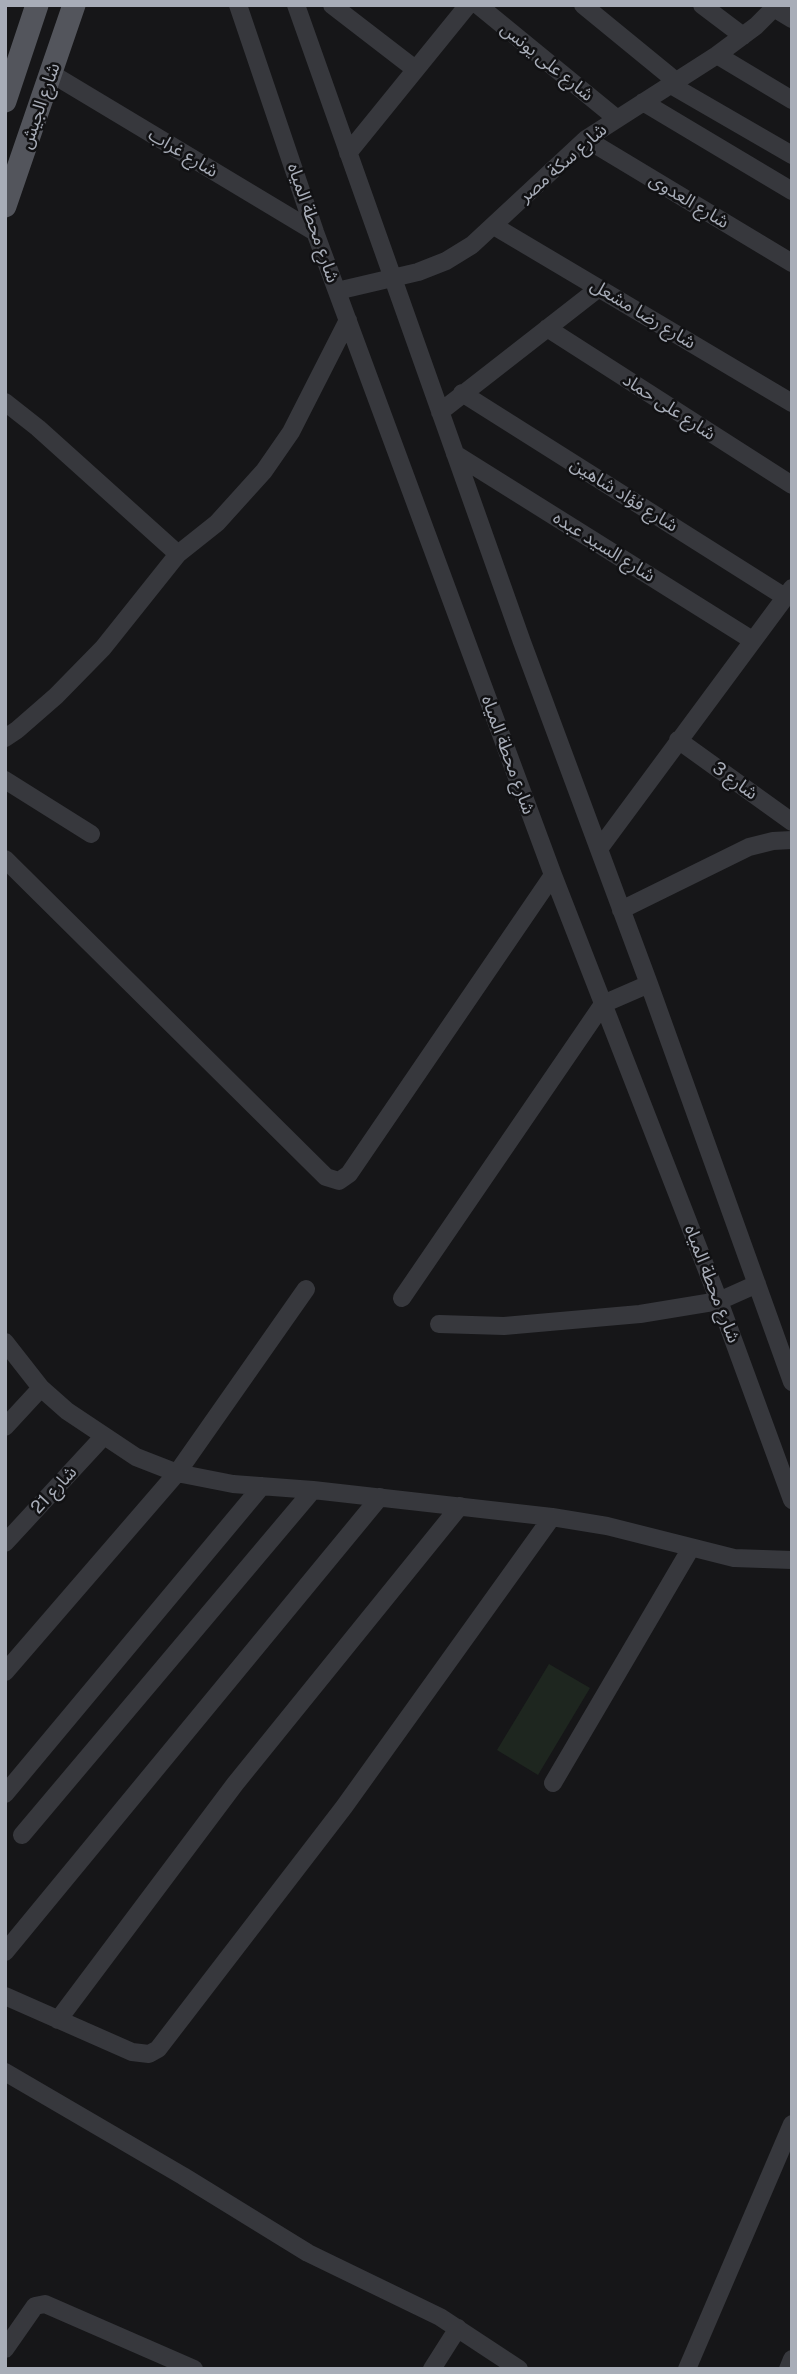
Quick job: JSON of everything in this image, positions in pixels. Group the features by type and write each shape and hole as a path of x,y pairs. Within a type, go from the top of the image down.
{"main road":[{"name":"شارع الجيش","path":"5,100 37,5"},
{"name":"شارع الجيش","path":"5,206 52,74 68,7"}],"street":[{"name":"شارع محطة المياه","path":"238,5 315,232 553,874 719,1301 784,1456 792,1500"},
{"path":"296,5 455,454 792,1382"},
{"path":"348,153 468,5"},
{"name":"شارع على يونس","path":"478,5 616,118"},
{"path":"583,5 674,83 792,155"},
{"path":"702,5 743,36"},
{"path":"775,7 792,19"},
{"name":"شارع سكة مصر","path":"337,291 418,272 446,261 472,245 586,139 717,55 775,7"},
{"path":"341,8 415,69"},
{"path":"717,55 792,100"},
{"name":"شارع غراب","path":"52,74 315,232"},
{"path":"643,102 792,191"},
{"name":"شارع العدوى","path":"586,139 792,263"},
{"name":"شارع رضا مشعل","path":"494,226 792,403"},
{"path":"440,412 599,288"},
{"path":"5,738 56,696 103,648 178,554 217,523 264,471 291,432 348,320"},
{"name":"شارع على حماد","path":"547,328 792,485"},
{"name":"شارع فؤاد شاهين","path":"463,393 788,592"},
{"path":"5,402 38,428 178,554"},
{"name":"شارع السيد عبده","path":"455,454 752,640"},
{"path":"598,849 788,592"},
{"name":"شارع 3","path":"678,740 792,822"},
{"path":"5,780 91,834"},
{"path":"621,910 749,847 792,840"},
{"path":"5,859 326,1177 338,1181 349,1174 553,874"},
{"path":"402,1298 603,1004 649,984"},
{"path":"439,1324 503,1326 640,1314 719,1301 757,1284"},
{"path":"5,1672 177,1473 306,1289"},
{"path":"5,1342 41,1388 67,1411 136,1457 177,1473 233,1484 313,1490 552,1517 607,1526 734,1558 792,1560"},
{"path":"5,1427 41,1388"},
{"name":"شارع 21","path":"5,1543 103,1437"},
{"path":"5,1794 262,1486"},
{"path":"22,1835 313,1490"},
{"path":"5,1952 380,1497"},
{"path":"58,2020 235,1784 460,1506"},
{"path":"5,1996 143,2055 153,2053 162,2045 344,1807 552,1517"},
{"path":"553,1783 691,1548"},
{"path":"5,2072 308,2253 440,2317 519,2369"},
{"path":"687,2369 792,2124"},
{"path":"5,2349 35,2306 45,2304 194,2369"},
{"path":"432,2369 458,2328"},
{"path":"788,2369 792,2359"}],"shaded area":[{"path":"549,1664 590,1688 538,1775 497,1750"}]}
